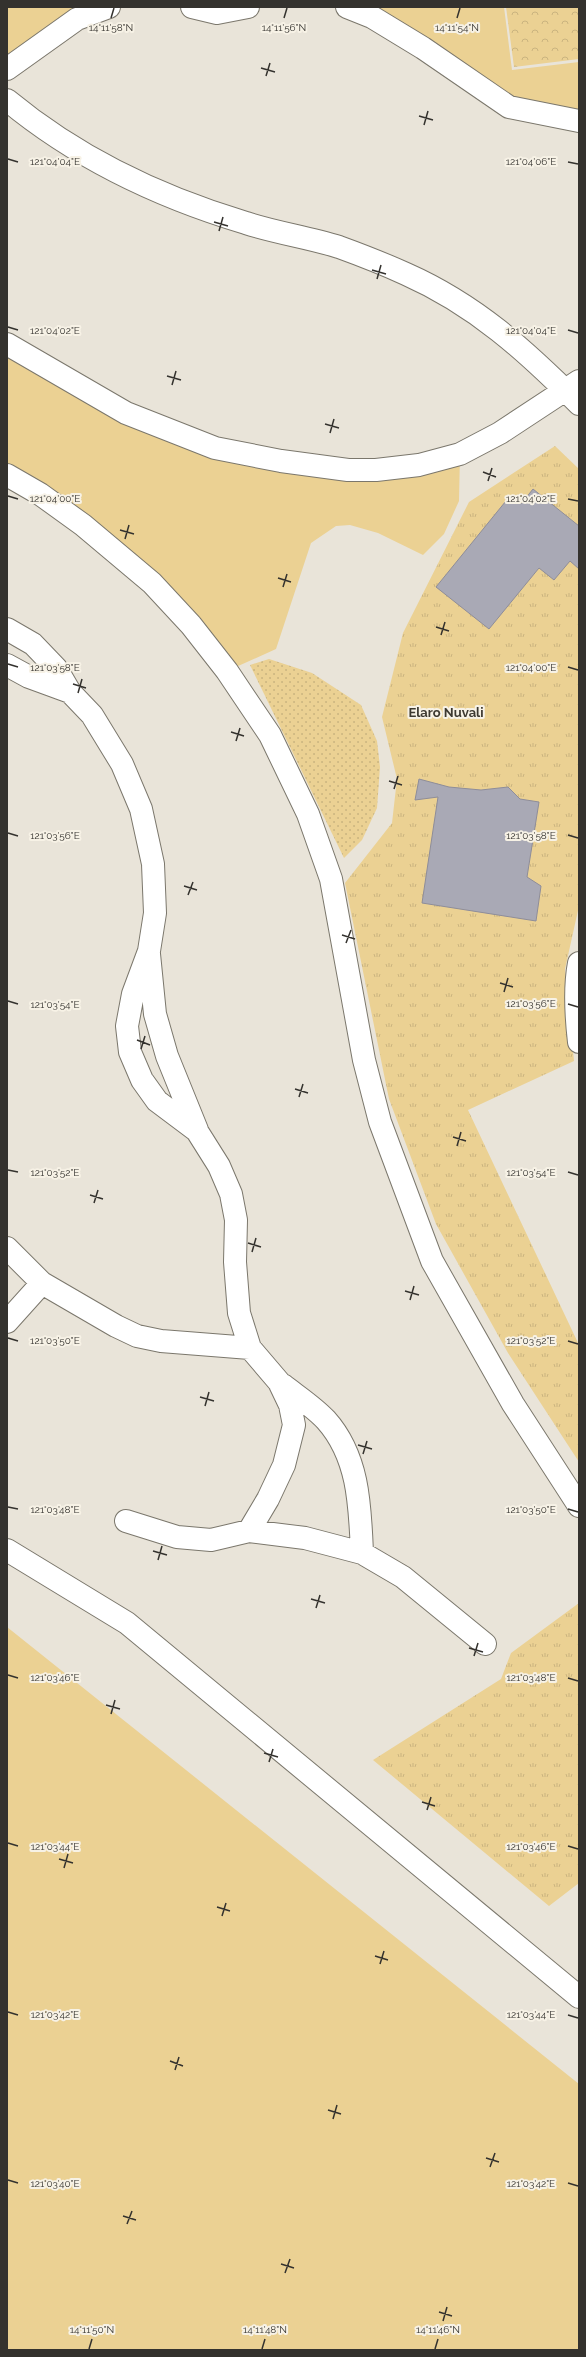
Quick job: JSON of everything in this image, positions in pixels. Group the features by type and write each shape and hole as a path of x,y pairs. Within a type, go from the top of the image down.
{"street":[{"path":"7,69 77,19 109,7"},
{"path":"192,7 217,13 248,7"},
{"path":"346,7 372,17 410,40 509,107 579,121"},
{"path":"7,100 36,124 69,146 154,190 245,223 338,247 420,281 491,323 547,372 575,392 460,454 419,465 376,470 348,470 281,461 215,448 126,413 7,344"},
{"path":"7,475 40,494 83,525 152,584 200,637 227,671 270,735 308,814 332,879 364,1060 380,1122 432,1261 513,1404 579,1506"},
{"path":"7,629 33,644 56,668 70,692 92,715 122,764 141,809 153,871 155,913 149,951 133,994 127,1026 130,1052 142,1080 157,1101 197,1131"},
{"path":"7,665 29,677 70,692"},
{"path":"149,951 155,1014 167,1056 197,1131 219,1166 231,1194 236,1220 235,1262 239,1313 250,1348 279,1382 325,1420 341,1440 352,1463 360,1506 362,1553"},
{"path":"579,963 576,976 575,1012 579,1042"},
{"path":"7,1248 42,1283 109,1323 137,1336 161,1341 250,1348"},
{"path":"7,1322 42,1283"},
{"path":"249,1531 268,1499 284,1465 294,1425 290,1405 279,1382"},
{"path":"126,1521 177,1537 211,1540 249,1531 305,1538 362,1553 403,1577 485,1644"},
{"path":"7,1550 127,1622 579,1997"}],"green space":[{"path":"7,7 105,7 7,69"},
{"path":"363,7 504,7 512,70 579,62 579,116 515,103"},
{"path":"506,7 579,7 579,59 514,67"},
{"path":"7,346 150,423 348,470 460,454 459,501 444,534 423,555 378,533 350,525 336,526 311,543 276,649 227,671 191,625 7,475"},
{"path":"555,446 579,469 579,906 565,969 574,1061 468,1110 579,1345 579,1462 508,1353 436,1224 389,1099 345,883 392,823 397,779 382,717 403,633 469,502"},
{"path":"269,659 312,673 361,705 377,741 380,767 377,808 362,840 344,858 250,665"},
{"path":"579,1603 579,1883 549,1906 373,1760 501,1679 511,1653"},
{"path":"7,1627 579,2084 579,2350 7,2350"}],"building":[{"path":"533,489 579,526 579,569 570,561 554,580 539,568 489,629 436,587 510,496 521,504"},
{"path":"419,779 449,787 481,790 508,787 520,799 539,802 527,877 541,886 536,921 422,903 438,797 415,800"}],"district":[{"name":"Elaro Nuvali","path":"446,712"}]}
